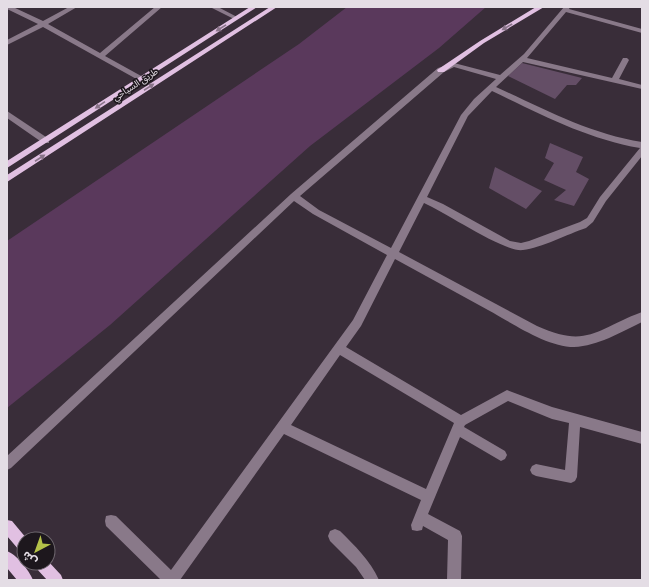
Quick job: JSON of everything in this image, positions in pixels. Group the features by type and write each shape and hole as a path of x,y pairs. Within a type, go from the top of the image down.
{"main road":[{"name":"طريق السياحي","path":"7,165 254,7"},
{"path":"440,70 482,42 541,7"},
{"name":"طريق السياحي","path":"7,179 274,8"},
{"path":"236,18 248,24"},
{"path":"7,526 16,536"},
{"path":"7,558 26,580"},
{"path":"48,571 56,580"}],"street":[{"path":"8,7 43,24 100,58 140,79"},
{"path":"7,43 74,7"},
{"path":"100,58 159,7"},
{"path":"213,7 236,18"},
{"path":"111,521 171,580 284,427 357,323 465,115 471,107 521,59 565,8 642,31"},
{"path":"521,59 642,87"},
{"path":"614,81 625,60"},
{"path":"7,464 294,196 440,70 454,65 501,78"},
{"path":"491,88 568,123 611,140 642,146"},
{"path":"7,114 46,141"},
{"path":"422,199 440,206 508,244 521,247 530,246 583,225 590,220 606,195 642,150"},
{"path":"294,196 316,212 533,329 556,339 572,342 584,340 599,336 642,317"},
{"path":"339,348 459,425 501,455"},
{"path":"454,580 455,536 418,521 459,425 507,395 552,413 642,438"},
{"path":"536,470 571,477 575,419"},
{"path":"284,427 428,497"},
{"path":"335,536 361,562 370,574 372,580"}],"shaded area":[{"path":"347,7 486,7 439,48 310,146 110,325 7,408 7,241 299,44"},
{"path":"522,63 582,78 576,85 567,85 555,99 508,76"},
{"path":"550,143 583,157 576,172 589,179 574,206 554,200 566,190 544,180 554,163 545,158"},
{"path":"495,167 542,191 526,209 489,188"}]}
